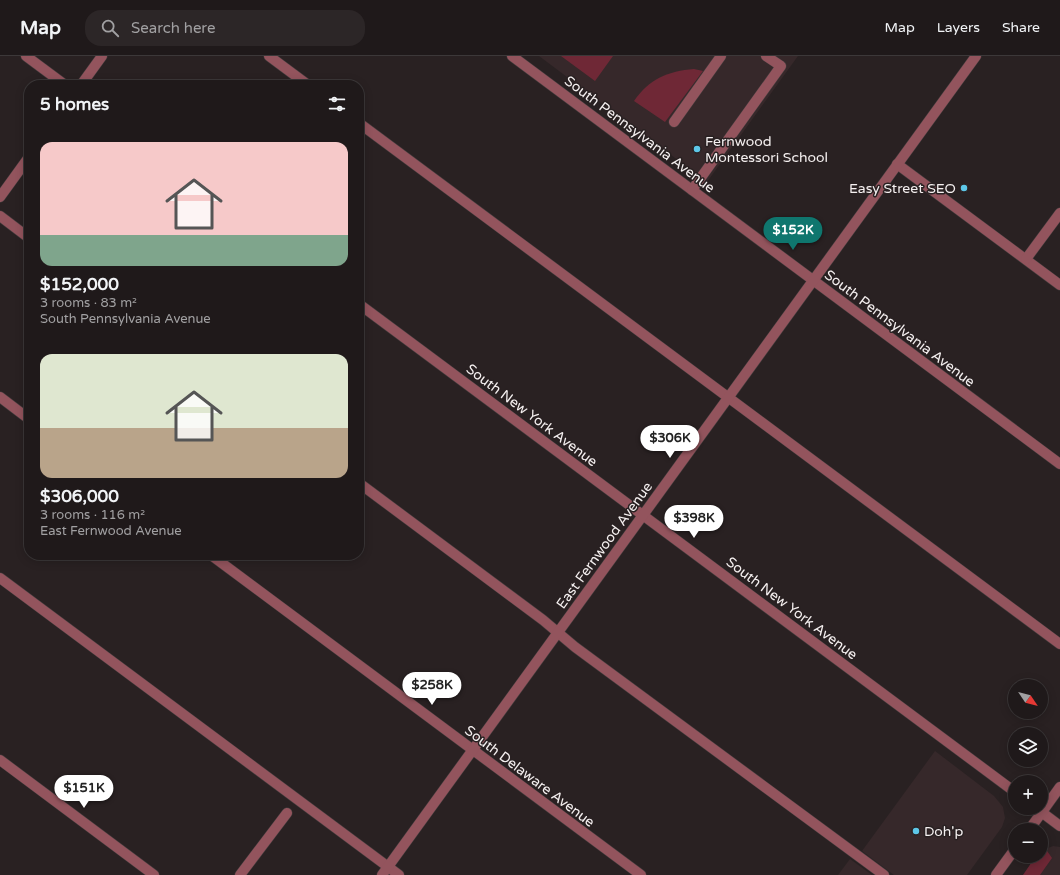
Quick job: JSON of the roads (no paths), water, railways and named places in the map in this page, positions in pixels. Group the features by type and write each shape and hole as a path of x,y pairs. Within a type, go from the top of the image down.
{"street":[{"path":"26,56 58,80"},
{"path":"85,80 102,56"},
{"path":"269,56 301,80"},
{"name":"South Pennsylvania Avenue","path":"512,56 1060,464"},
{"path":"674,122 721,56"},
{"path":"692,190 781,66 766,56"},
{"name":"East Fernwood Avenue","path":"385,871 976,56"},
{"path":"364,127 1060,644"},
{"path":"0,197 24,164"},
{"path":"897,164 1060,285"},
{"path":"1026,259 1060,213"},
{"path":"0,216 24,234"},
{"name":"South New York Avenue","path":"364,308 1008,787"},
{"path":"0,397 24,415"},
{"path":"364,487 884,875"},
{"name":"South Delaware Avenue","path":"218,560 641,875"},
{"path":"0,578 385,871 399,875"},
{"path":"0,760 154,875"},
{"path":"1048,800 1060,787"},
{"path":"240,875 287,813"},
{"path":"1046,815 1060,826"},
{"path":"996,875 1008,859"}],"place":[{"name":"Fernwood Montessori School","path":"697,149"},
{"name":"Easy Street SEO","path":"964,188"},
{"name":"Doh'p","path":"916,831"}]}
